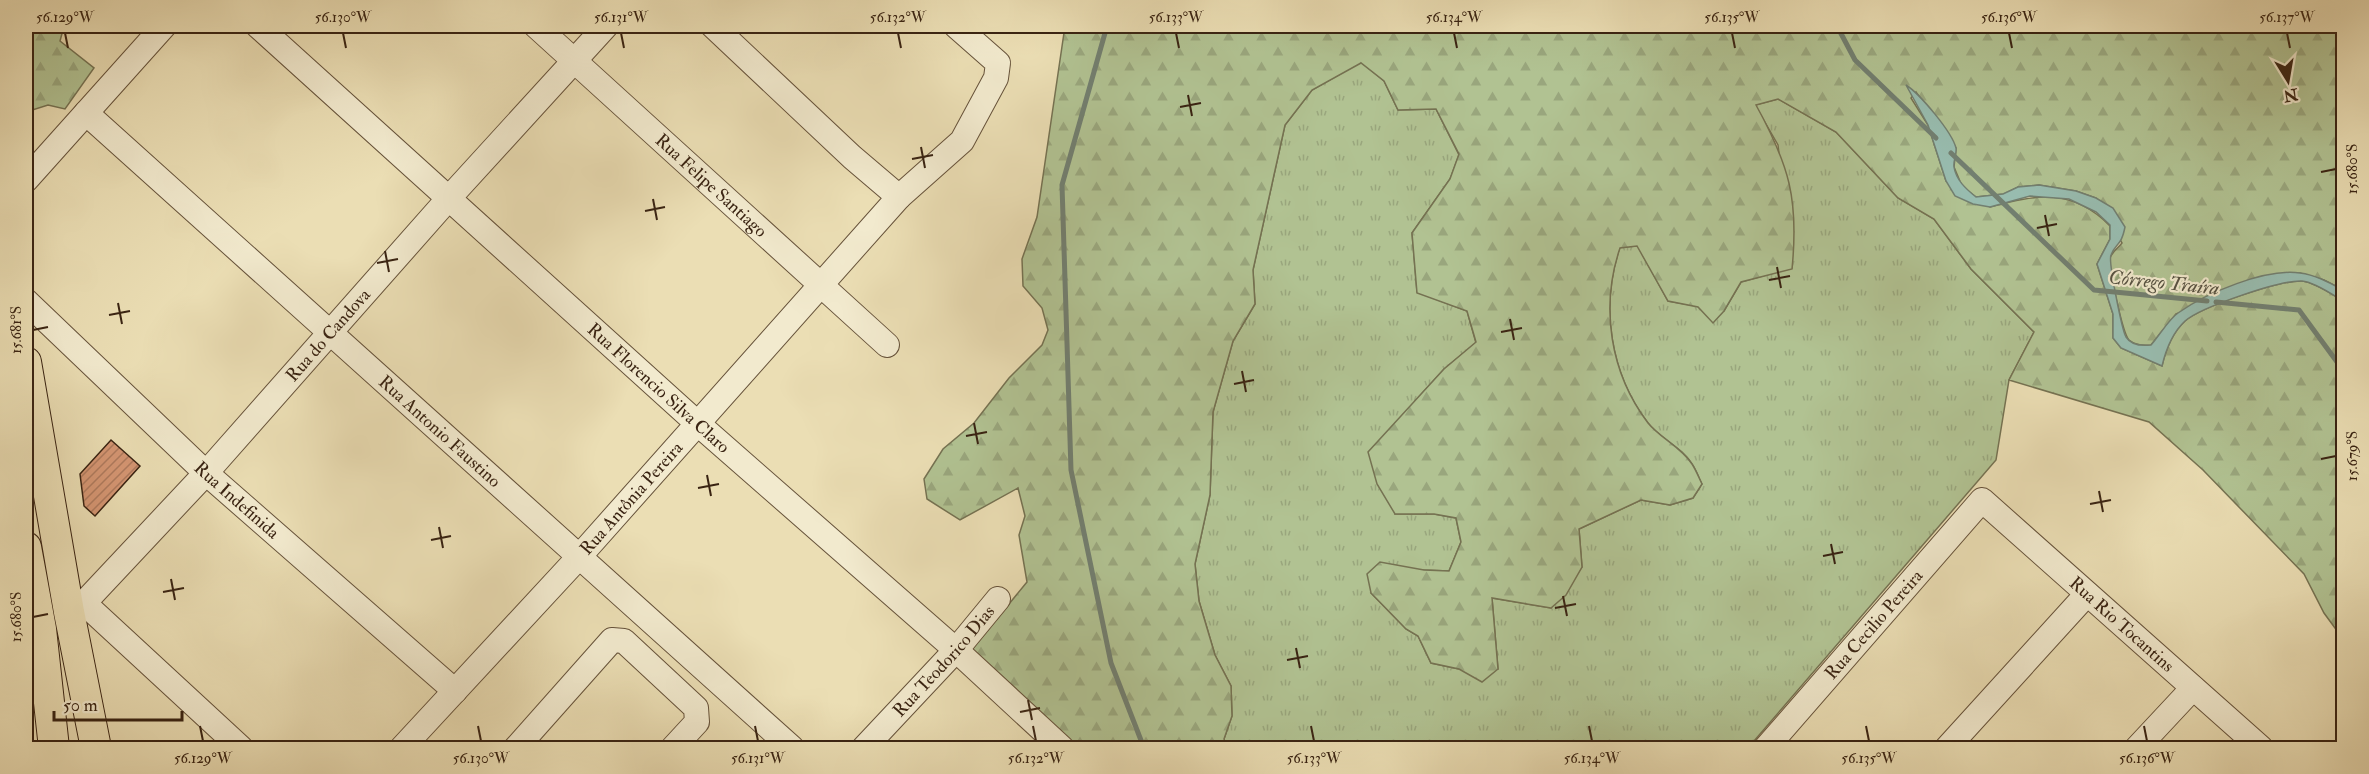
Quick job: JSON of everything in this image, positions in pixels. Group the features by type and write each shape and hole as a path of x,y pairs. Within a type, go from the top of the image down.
{"main road":[{"path":"26,362 77,608 96,748"},
{"path":"26,547 41,629 54,748"}],"street":[{"path":"26,180 164,26"},
{"name":"Rua Florencio Silva Claro","path":"258,26 697,423 956,650 1062,748"},
{"name":"Rua Felipe Santiago","path":"536,26 888,345"},
{"name":"Rua do Candova","path":"77,608 206,473 449,198 606,26"},
{"path":"713,26 852,157 899,197"},
{"name":"Rua Antônia Pereira","path":"402,748 578,558 899,197 962,141 996,78 998,63 956,26"},
{"name":"Rua Antonio Faustino","path":"86,113 578,558 792,748"},
{"name":"Rua Indefinida","path":"26,301 206,473 455,691"},
{"name":"Rua Rio Tocantins","path":"1982,500 2260,748"},
{"name":"Rua Cecilio Pereira","path":"1774,746 1982,500"},
{"path":"1947,748 2087,594"},
{"name":"Rua Teodorico Dias","path":"864,748 956,650 998,599"},
{"path":"77,608 241,748"},
{"path":"26,658 41,629"},
{"path":"516,748 612,640 618,638 624,640 696,708 697,722 673,748"},
{"path":"2138,748 2193,688"}],"green space":[{"path":"26,26 64,26 60,41 94,68 65,109 48,105 26,112"},
{"path":"1065,26 2343,26 2343,290 2324,280 2300,273 2176,314 2151,345 2136,344 2126,335 2116,300 2110,264 2111,256 2122,243 2096,198 2076,191 2039,185 2018,187 2004,194 1976,197 1962,186 1954,167 1956,148 1916,92 1911,98 1928,125 1946,181 1990,207 2039,197 2068,200 2082,205 2110,226 2110,239 2097,264 2113,314 2113,338 2121,348 2162,366 2165,353 2176,331 2194,315 2223,302 2291,282 2307,282 2343,301 2343,639 2324,613 2304,574 2203,470 2149,422 2009,380 2034,332 1971,269 1934,219 1898,198 1836,132 1778,99 1756,105 1777,146 1789,183 1794,222 1792,269 1741,282 1724,311 1713,323 1698,307 1668,301 1637,246 1620,248 1614,270 1610,316 1612,339 1625,383 1648,423 1687,458 1702,484 1693,498 1670,505 1641,500 1579,529 1582,567 1566,595 1551,608 1492,598 1498,669 1482,682 1459,669 1431,663 1418,636 1406,629 1371,593 1367,574 1380,562 1424,570 1449,571 1461,542 1456,518 1434,514 1395,514 1377,484 1368,452 1444,369 1476,342 1467,311 1417,293 1412,233 1450,179 1459,154 1436,109 1398,110 1384,81 1361,63 1312,90 1285,125 1253,270 1255,304 1233,341 1213,412 1210,495 1195,564 1199,601 1215,655 1231,686 1232,716 1224,739 1227,748 1070,748 972,649 1027,582 1019,535 1025,516 1018,488 960,520 927,499 924,479 943,449 974,423 1009,378 1042,345 1048,330 1042,308 1023,286 1022,259 1037,217"},
{"path":"1361,62 1384,81 1398,110 1436,109 1459,155 1450,179 1412,233 1417,292 1467,311 1476,343 1444,369 1415,401 1395,514 1434,514 1456,518 1461,542 1449,571 1424,570 1371,593 1406,629 1418,636 1431,663 1459,669 1498,669 1492,598 1551,608 1582,567 1579,529 1641,500 1670,505 1693,498 1702,484 1688,458 1648,423 1625,383 1612,339 1610,316 1614,270 1620,247 1638,246 1668,301 1724,311 1741,282 1792,268 1778,145 1755,105 1778,99 1836,132 1898,198 1934,219 1971,269 2034,332 2009,380 1996,460 1748,748 1227,748 1224,739 1232,716 1231,686 1215,655 1199,601 1195,564 1210,495 1213,412 1233,341 1255,304 1253,270 1285,125 1312,90"}],"water":[{"path":"1906,85 1942,123 1956,148 1955,172 1959,180 1976,197 2003,194 2018,187 2039,185 2076,191 2096,198 2113,208 2125,227 2122,238 2111,255 2113,282 2124,332 2128,340 2134,343 2151,345 2171,319 2190,305 2220,290 2271,274 2286,272 2317,277 2343,290 2343,301 2307,282 2291,282 2223,302 2194,315 2176,331 2165,353 2162,366 2121,348 2113,338 2113,314 2097,264 2110,239 2110,225 2096,212 2069,199 2030,196 1990,207 1973,204 1955,196 1946,181 1928,125"}],"building":[{"path":"111,440 140,466 95,516 84,506 80,474"}],"waterway":[{"path":"1107,26 1062,185 1071,470 1111,663 1144,748"},
{"name":"Córrego Traíra","path":"1837,26 1855,60 1936,138"},
{"name":"Córrego Traíra","path":"1951,153 2094,290 2207,301"},
{"name":"Córrego Traíra","path":"2216,302 2299,310 2340,366 2344,383"}]}
